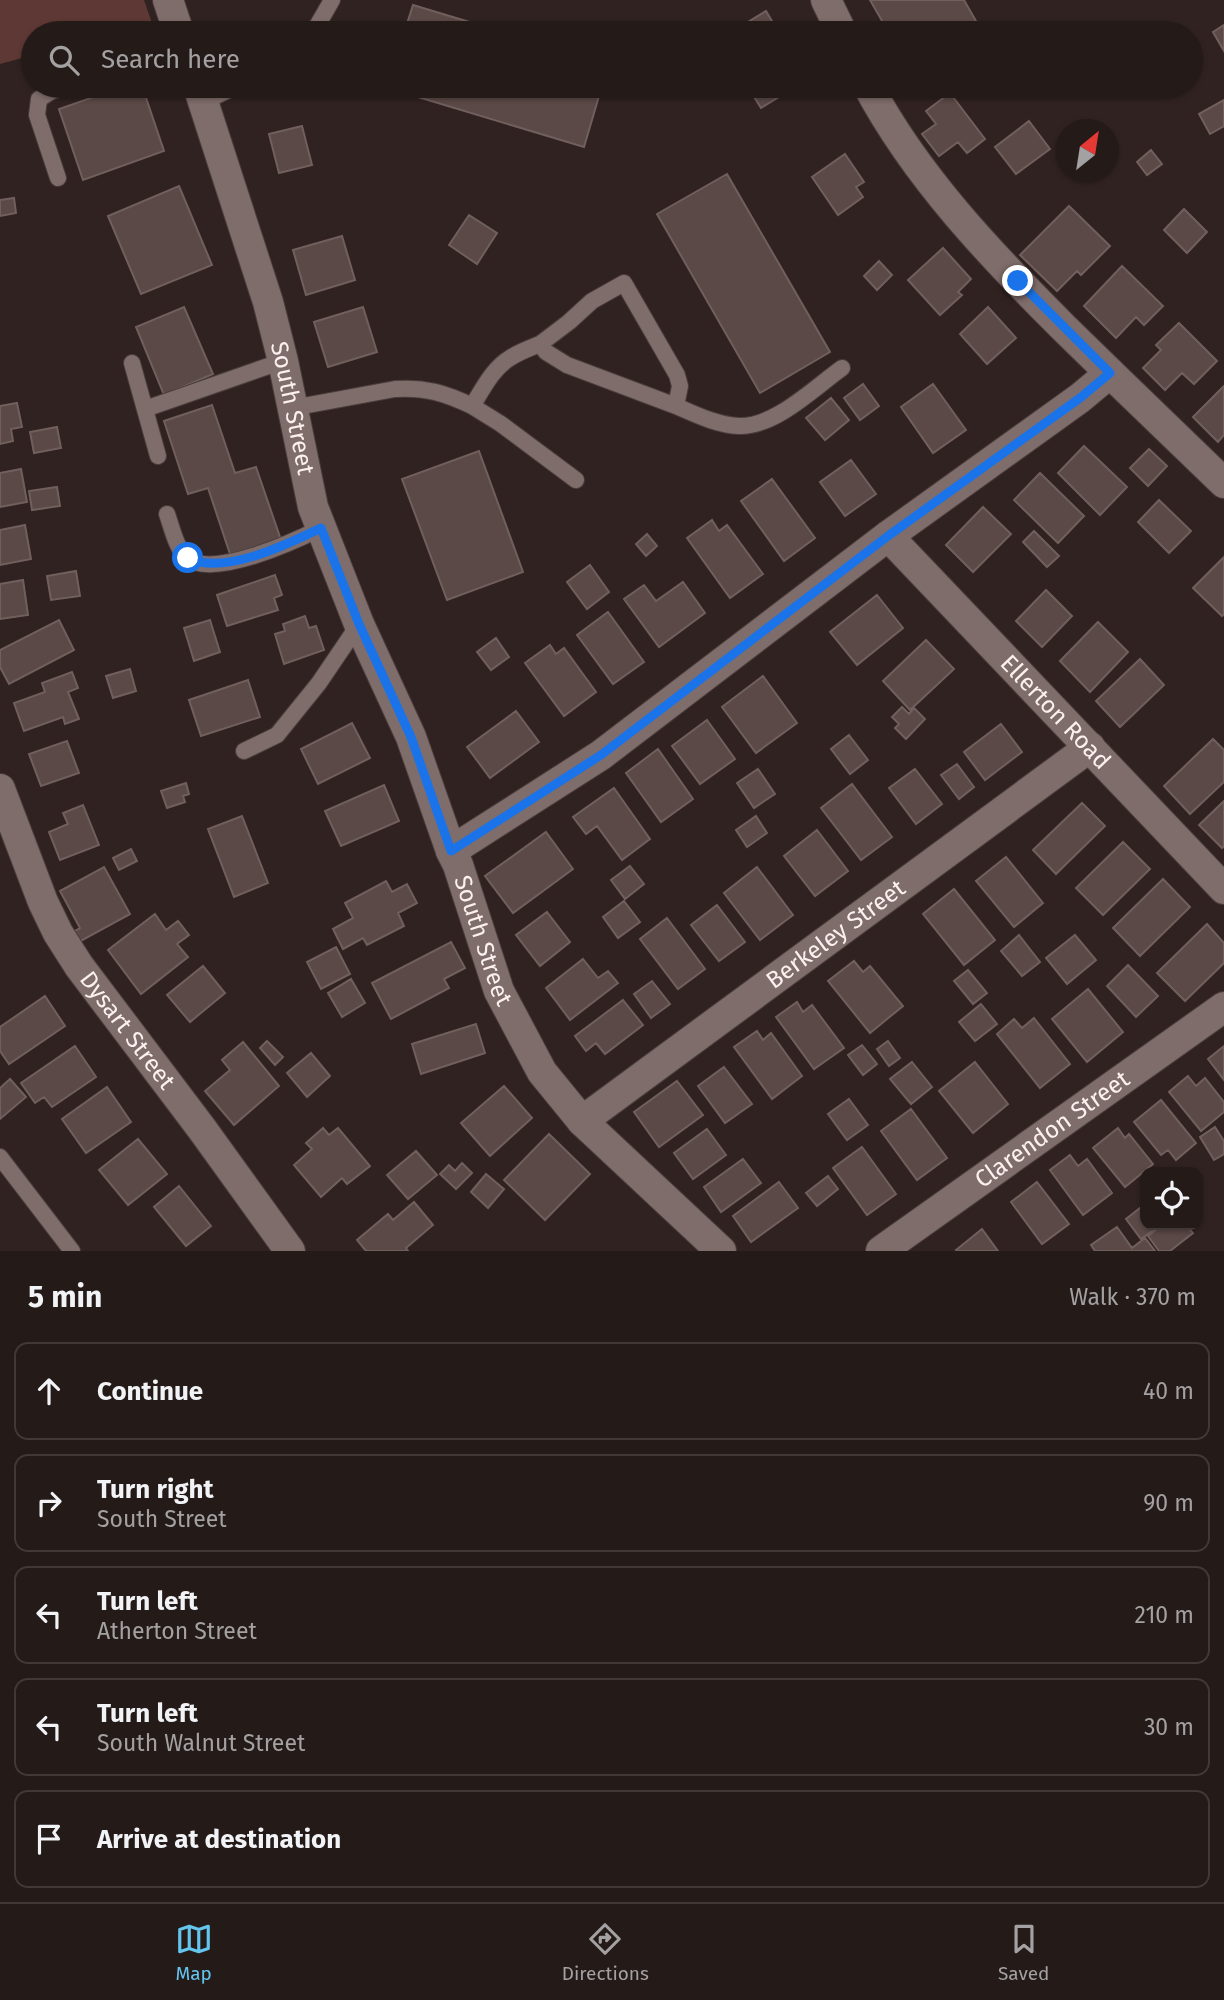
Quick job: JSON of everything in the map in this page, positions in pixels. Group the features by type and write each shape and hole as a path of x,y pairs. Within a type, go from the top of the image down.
{"street":[{"path":"168,0 175,21"},
{"path":"826,0 836,21"},
{"name":"South Street","path":"201,98 259,268 283,361 313,507 359,624 411,737 458,865 499,991 542,1072 582,1121 721,1251"},
{"path":"876,98 905,145 956,212 1025,288 1224,483"},
{"path":"451,851 601,755 888,536 1080,398 1110,373"},
{"name":"Ellerton Road","path":"888,536 1224,888"},
{"name":"Berkeley Street","path":"582,1121 1090,747"},
{"name":"Dysart Street","path":"0,789 43,902 58,933 79,966 290,1251"},
{"name":"Clarendon Street","path":"881,1251 1224,1007"}],"lane":[{"path":"320,21 332,0"},
{"path":"41,98 37,115 58,178"},
{"path":"472,406 501,365 511,357 540,344 569,323 592,301 624,283 677,375 680,386 677,406"},
{"path":"540,344 546,352 567,365 713,421 739,426 754,425 783,411 842,368"},
{"path":"145,409 283,361"},
{"path":"132,363 158,456"},
{"path":"292,408 395,389 424,388 472,406 576,480"},
{"path":"167,514 179,548 195,562 218,564 263,554 321,528"},
{"path":"244,751 277,735 319,683 359,624"},
{"path":"0,1157 72,1251"}],"shaded area":[{"path":"0,0 144,0 151,21 21,21 21,58 0,64"}],"building":[{"path":"870,0 964,0 976,21 882,21"},
{"path":"413,5 466,21 408,21"},
{"path":"766,11 772,21 750,21"},
{"path":"1224,25 1224,51 1213,32"},
{"path":"91,98 146,98 164,151 83,180 59,109"},
{"path":"421,98 598,98 584,147"},
{"path":"755,98 777,98 761,108"},
{"path":"943,98 954,98 985,139 967,153 958,142 939,156 922,134 936,124 926,111"},
{"path":"1224,100 1224,126 1210,134 1199,114"},
{"path":"1029,121 1050,149 1016,174 995,147"},
{"path":"302,126 312,165 279,173 269,134"},
{"path":"1151,150 1162,164 1147,175 1137,162"},
{"path":"845,154 864,182 856,187 863,197 838,215 812,177"},
{"path":"727,174 830,352 760,393 657,214"},
{"path":"179,186 212,265 141,294 108,216"},
{"path":"14,198 16,213 0,216 0,200"},
{"path":"1069,206 1110,246 1081,275 1077,271 1057,291 1020,255"},
{"path":"1184,209 1207,232 1187,253 1164,230"},
{"path":"469,215 497,233 477,264 449,245"},
{"path":"342,236 355,280 306,295 293,250"},
{"path":"943,248 971,279 958,292 962,295 940,315 908,280"},
{"path":"879,261 892,275 877,290 864,276"},
{"path":"1122,266 1163,306 1144,325 1136,317 1116,338 1084,306"},
{"path":"184,307 213,374 164,395 136,327"},
{"path":"363,307 377,352 328,367 314,322"},
{"path":"988,307 1016,338 987,364 960,334"},
{"path":"1179,323 1217,361 1194,384 1182,373 1165,390 1143,368 1161,350 1156,345"},
{"path":"863,384 879,406 860,420 844,398"},
{"path":"933,384 966,430 933,453 901,407"},
{"path":"1224,386 1224,435 1218,442 1193,417"},
{"path":"831,398 849,420 825,440 806,418"},
{"path":"17,403 22,427 11,429 13,441 0,444 0,406"},
{"path":"212,405 235,473 256,467 281,540 231,557 208,488 188,494 164,421"},
{"path":"57,427 61,448 34,453 30,432"},
{"path":"1084,446 1127,487 1100,515 1058,473"},
{"path":"1149,449 1167,466 1148,486 1130,468"},
{"path":"479,451 523,572 447,600 402,479"},
{"path":"851,460 876,494 845,516 820,482"},
{"path":"21,469 27,502 0,507 0,473"},
{"path":"1040,473 1084,516 1058,543 1014,500"},
{"path":"772,479 815,538 784,561 741,501"},
{"path":"57,487 60,506 32,510 29,491"},
{"path":"1159,500 1191,531 1169,553 1138,522"},
{"path":"983,507 1011,534 973,572 946,545"},
{"path":"712,520 719,531 727,525 763,574 730,598 687,538"},
{"path":"25,525 31,559 0,565 0,530"},
{"path":"1034,531 1059,556 1047,567 1023,542"},
{"path":"647,534 657,546 646,556 636,544"},
{"path":"1224,557 1224,614 1222,616 1193,588"},
{"path":"590,565 609,592 587,609 567,582"},
{"path":"76,571 80,596 51,600 47,576"},
{"path":"275,575 282,595 274,598 278,610 227,626 217,595"},
{"path":"23,580 28,615 0,619 0,584"},
{"path":"683,582 705,613 659,647 624,599 644,585 656,601"},
{"path":"1046,590 1072,616 1042,647 1016,621"},
{"path":"877,595 903,628 857,665 830,632"},
{"path":"608,612 644,662 613,684 577,635"},
{"path":"305,616 309,628 316,626 324,650 284,664 275,634 285,631 283,624"},
{"path":"59,620 74,650 9,684 0,667 0,650"},
{"path":"210,620 220,652 194,661 184,628"},
{"path":"1098,622 1128,652 1090,692 1060,661"},
{"path":"496,638 509,657 491,670 477,652"},
{"path":"926,640 954,669 910,710 883,681"},
{"path":"550,645 556,654 564,648 596,692 564,716 525,663"},
{"path":"1140,659 1164,685 1120,727 1096,701"},
{"path":"130,669 136,691 113,698 106,676"},
{"path":"72,672 78,688 68,692 79,719 65,724 63,717 24,731 14,703 45,692 42,683"},
{"path":"763,676 797,723 756,753 722,707"},
{"path":"248,680 260,717 201,736 189,700"},
{"path":"902,707 909,714 914,708 925,719 906,739 895,728 899,724 892,717"},
{"path":"516,711 539,742 490,778 467,747"},
{"path":"707,720 735,759 700,784 672,746"},
{"path":"352,723 370,758 318,784 301,749"},
{"path":"1001,724 1022,752 985,780 964,752"},
{"path":"849,735 868,760 850,774 831,749"},
{"path":"1213,739 1224,750 1224,782 1190,814 1164,786"},
{"path":"67,741 79,773 41,786 29,754"},
{"path":"658,749 693,799 661,822 626,773"},
{"path":"957,764 974,787 959,799 941,775"},
{"path":"758,769 775,794 754,808 737,783"},
{"path":"915,769 942,804 916,824 889,788"},
{"path":"186,783 189,794 183,796 185,802 167,808 161,791"},
{"path":"852,784 892,837 861,860 821,808"},
{"path":"384,785 399,821 341,846 325,811"},
{"path":"614,788 650,839 622,860 597,826 586,834 573,817"},
{"path":"1224,801 1224,846 1222,848 1199,825"},
{"path":"1082,803 1105,826 1056,874 1033,850"},
{"path":"83,805 99,845 60,860 49,832 68,824 63,813"},
{"path":"242,816 268,883 234,897 208,829"},
{"path":"756,816 767,833 747,847 736,830"},
{"path":"817,830 848,871 815,896 784,856"},
{"path":"546,832 573,869 513,913 485,876"},
{"path":"1123,842 1150,869 1103,915 1076,888"},
{"path":"131,849 137,861 119,870 113,858"},
{"path":"1006,857 1043,903 1014,927 976,881"},
{"path":"630,866 644,884 625,899 611,880"},
{"path":"104,867 130,914 79,942 73,932 80,928 60,891"},
{"path":"757,867 793,915 760,940 724,893"},
{"path":"1163,879 1190,907 1140,956 1113,928"},
{"path":"386,881 392,892 407,884 417,903 398,913 404,926 367,945 363,938 343,949 333,929 353,918 345,903"},
{"path":"954,889 995,940 964,965 923,914"},
{"path":"624,901 640,922 618,938 603,917"},
{"path":"717,905 745,942 719,961 691,925"},
{"path":"547,912 570,942 540,966 516,935"},
{"path":"155,914 166,930 178,921 189,935 177,944 188,957 141,994 108,950"},
{"path":"667,918 705,969 678,989 640,939"},
{"path":"1207,924 1224,943 1224,963 1185,1001 1157,973"},
{"path":"1019,935 1040,962 1022,976 1001,951"},
{"path":"1075,935 1096,960 1067,984 1046,958"},
{"path":"451,942 465,968 444,979 449,988 391,1019 372,983"},
{"path":"336,947 350,974 321,989 307,962"},
{"path":"583,959 598,978 608,971 618,983 570,1020 546,988"},
{"path":"854,961 863,972 870,966 903,1006 870,1033 828,981"},
{"path":"1128,965 1158,996 1136,1017 1107,986"},
{"path":"203,966 225,993 190,1022 167,995"},
{"path":"968,970 987,993 973,1004 954,981"},
{"path":"351,979 365,1003 342,1017 328,993"},
{"path":"652,981 670,1004 651,1018 634,994"},
{"path":"1088,989 1123,1032 1087,1062 1052,1019"},
{"path":"45,996 65,1026 9,1064 0,1051 0,1027"},
{"path":"623,1000 643,1025 605,1054 596,1043 586,1051 575,1036"},
{"path":"797,1002 803,1012 812,1005 844,1048 814,1069 776,1017"},
{"path":"981,1004 997,1024 975,1041 959,1022"},
{"path":"1034,1018 1070,1064 1040,1088 997,1034 1014,1019 1022,1028"},
{"path":"476,1024 485,1053 421,1074 412,1044"},
{"path":"757,1031 763,1040 771,1033 802,1076 772,1099 734,1047"},
{"path":"267,1041 283,1057 275,1065 260,1048"},
{"path":"888,1041 900,1058 889,1066 877,1049"},
{"path":"243,1042 279,1086 234,1125 205,1091 230,1070 222,1060"},
{"path":"862,1045 877,1064 863,1075 848,1055"},
{"path":"75,1046 96,1077 52,1107 44,1097 35,1103 21,1083"},
{"path":"1224,1046 1224,1080 1208,1059"},
{"path":"311,1053 330,1076 307,1097 287,1073"},
{"path":"912,1062 932,1087 911,1104 890,1079"},
{"path":"975,1062 1008,1104 973,1133 939,1091"},
{"path":"724,1067 752,1104 725,1123 698,1086"},
{"path":"1188,1076 1196,1086 1205,1078 1224,1102 1224,1112 1201,1131 1169,1092"},
{"path":"10,1079 26,1097 0,1119 0,1088"},
{"path":"677,1081 703,1115 659,1147 634,1112"},
{"path":"504,1086 532,1118 490,1156 461,1123"},
{"path":"107,1087 131,1122 86,1153 62,1119"},
{"path":"849,1099 868,1125 847,1140 828,1114"},
{"path":"1161,1100 1196,1143 1176,1160 1168,1150 1161,1155 1134,1122"},
{"path":"911,1109 947,1158 917,1180 881,1131"},
{"path":"1215,1127 1224,1141 1224,1154 1214,1160 1200,1137"},
{"path":"323,1128 329,1135 338,1128 370,1166 347,1184 342,1178 321,1197 294,1165 312,1149 306,1143"},
{"path":"1118,1128 1125,1138 1129,1134 1153,1164 1149,1167 1140,1167 1140,1175 1125,1187 1093,1148"},
{"path":"707,1129 726,1155 693,1179 674,1153"},
{"path":"549,1134 590,1174 545,1220 504,1180"},
{"path":"138,1139 167,1174 128,1205 99,1170"},
{"path":"862,1147 896,1194 867,1215 833,1168"},
{"path":"416,1151 437,1175 408,1199 387,1175"},
{"path":"1070,1155 1078,1166 1087,1159 1112,1193 1083,1215 1050,1170"},
{"path":"743,1159 761,1183 721,1212 704,1187"},
{"path":"462,1163 472,1173 456,1189 440,1174 449,1165 455,1171"},
{"path":"486,1174 504,1189 488,1208 471,1192"},
{"path":"828,1176 838,1189 817,1206 806,1193"},
{"path":"779,1182 798,1208 751,1242 733,1216"},
{"path":"1037,1182 1069,1224 1042,1244 1011,1202"},
{"path":"179,1186 211,1226 186,1246 154,1207"},
{"path":"414,1202 433,1225 406,1248 408,1251 366,1251 357,1240 388,1214 393,1220"},
{"path":"1140,1208 1140,1230 1153,1230 1141,1239 1126,1219"},
{"path":"1117,1227 1132,1248 1145,1238 1155,1251 1095,1251 1091,1245"},
{"path":"982,1229 998,1251 956,1250"},
{"path":"1156,1230 1190,1230 1193,1233 1170,1251 1159,1251 1148,1236"}],"route":[{"path":"188,558 195,562 218,564 263,554 321,528 359,624 411,737 451,851 601,755 888,536 1080,398 1110,373 1018,281"}]}
